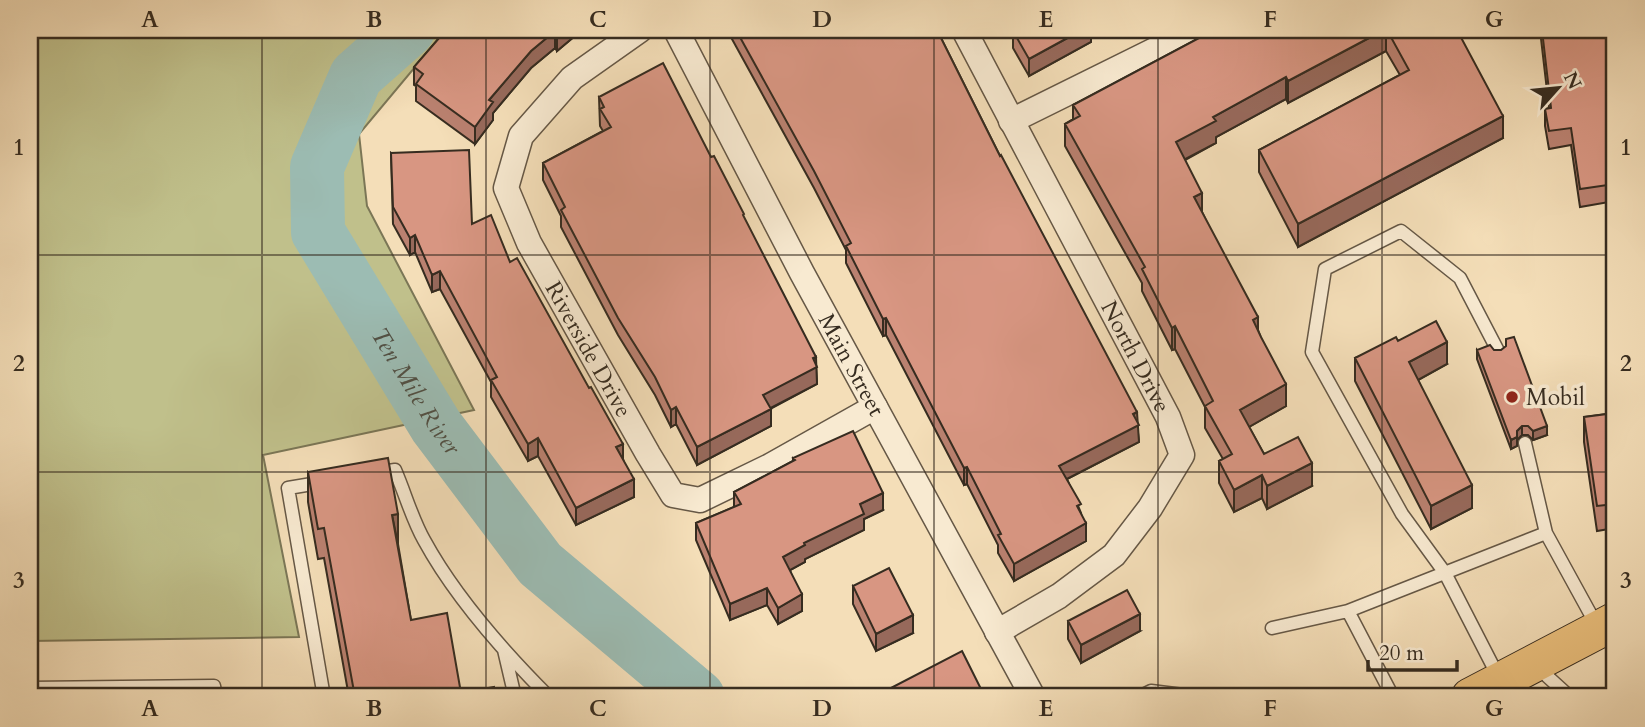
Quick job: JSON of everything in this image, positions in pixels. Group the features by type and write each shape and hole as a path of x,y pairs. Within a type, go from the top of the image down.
{"main road":[{"path":"1485,689 1607,626"}],"street":[{"name":"Riverside Drive","path":"640,30 572,78 521,136 506,188 529,243 673,495 700,500 771,466 875,407"},
{"name":"Main Street","path":"676,30 802,273 1033,697"},
{"name":"North Drive","path":"964,30 1168,417 1182,455 1150,508 1114,555 1059,596 997,632"},
{"path":"1011,121 1195,30"}],"lane":[{"path":"1485,689 1445,573 1402,514 1312,352 1325,269 1401,232 1460,278 1497,351"},
{"path":"1525,443 1546,533 1607,626"},
{"path":"369,474 396,470 424,540 464,601 504,650 549,697"},
{"path":"324,697 289,488 342,479"},
{"path":"1272,628 1348,611 1546,533"},
{"path":"1348,611 1393,697"},
{"path":"504,650 515,697"},
{"path":"1534,664 1570,697"},
{"path":"30,688 214,686 216,697"},
{"path":"1139,697 1151,691 1199,697"}],"green space":[{"path":"30,30 446,30 359,134 367,206 474,410 263,455 299,637 30,641"}],"building":[{"path":"446,30 562,30 557,34 555,31 531,51 489,100 493,102 475,127 416,84 423,74 414,67"},
{"path":"736,30 937,30 1000,156 1137,412 1133,414 1139,425 1059,466 1081,504 1077,506 1086,523 1014,564 967,467 964,468 886,318 883,319 846,246 851,243 814,171"},
{"path":"1082,30 1029,59 1013,31"},
{"path":"1214,30 1384,30 1288,81 1286,77 1213,117 1216,121 1176,142 1202,193 1194,197 1258,317 1253,320 1286,384 1240,410 1264,454 1298,437 1312,463 1267,486 1262,475 1234,490 1219,461 1232,454 1205,406 1213,401 1142,269 1145,267 1065,124 1080,116 1073,105"},
{"path":"1387,30 1457,30 1503,116 1298,224 1259,150 1409,70"},
{"path":"1542,30 1615,30 1615,184 1580,189 1571,128 1549,131 1545,109 1551,108"},
{"path":"663,63 711,157 714,156 744,214 816,357 813,358 817,367 763,395 771,409 697,447 676,407 671,410 655,377 618,318 561,210 565,207 543,163 611,127 600,109 604,107 599,97"},
{"path":"469,150 472,224 491,215 510,262 517,258 623,444 616,447 634,479 576,508 538,438 528,444 491,380 497,377 440,271 432,275 415,235 410,238 393,207 391,153"},
{"path":"1436,321 1447,342 1409,362 1472,485 1431,506 1355,358 1396,337 1398,341"},
{"name":"Mobil","path":"1514,337 1547,426 1533,431 1528,426 1522,426 1517,431 1517,437 1511,440 1477,350 1490,345 1494,350 1501,350 1506,346 1506,339"},
{"path":"1615,413 1615,504 1597,506 1584,417"},
{"path":"853,431 883,493 860,504 864,514 804,543 805,545 783,557 802,594 778,608 767,588 730,604 696,523 741,504 734,492 795,460 793,458"},
{"path":"388,458 398,514 392,515 411,620 447,613 461,693 494,687 496,697 355,697 324,528 318,529 308,472"},
{"path":"889,568 913,615 876,634 853,586"},
{"path":"1127,590 1140,614 1081,645 1068,621"},
{"path":"962,651 985,697 893,697 889,689"},
{"path":"1155,688 1160,697 1139,697"}],"waterway":[{"name":"Ten Mile River","path":"408,30 356,76 317,167 318,232 436,426 540,564 698,697"}],"place":[{"name":"Mobil","path":"1512,397"}]}
